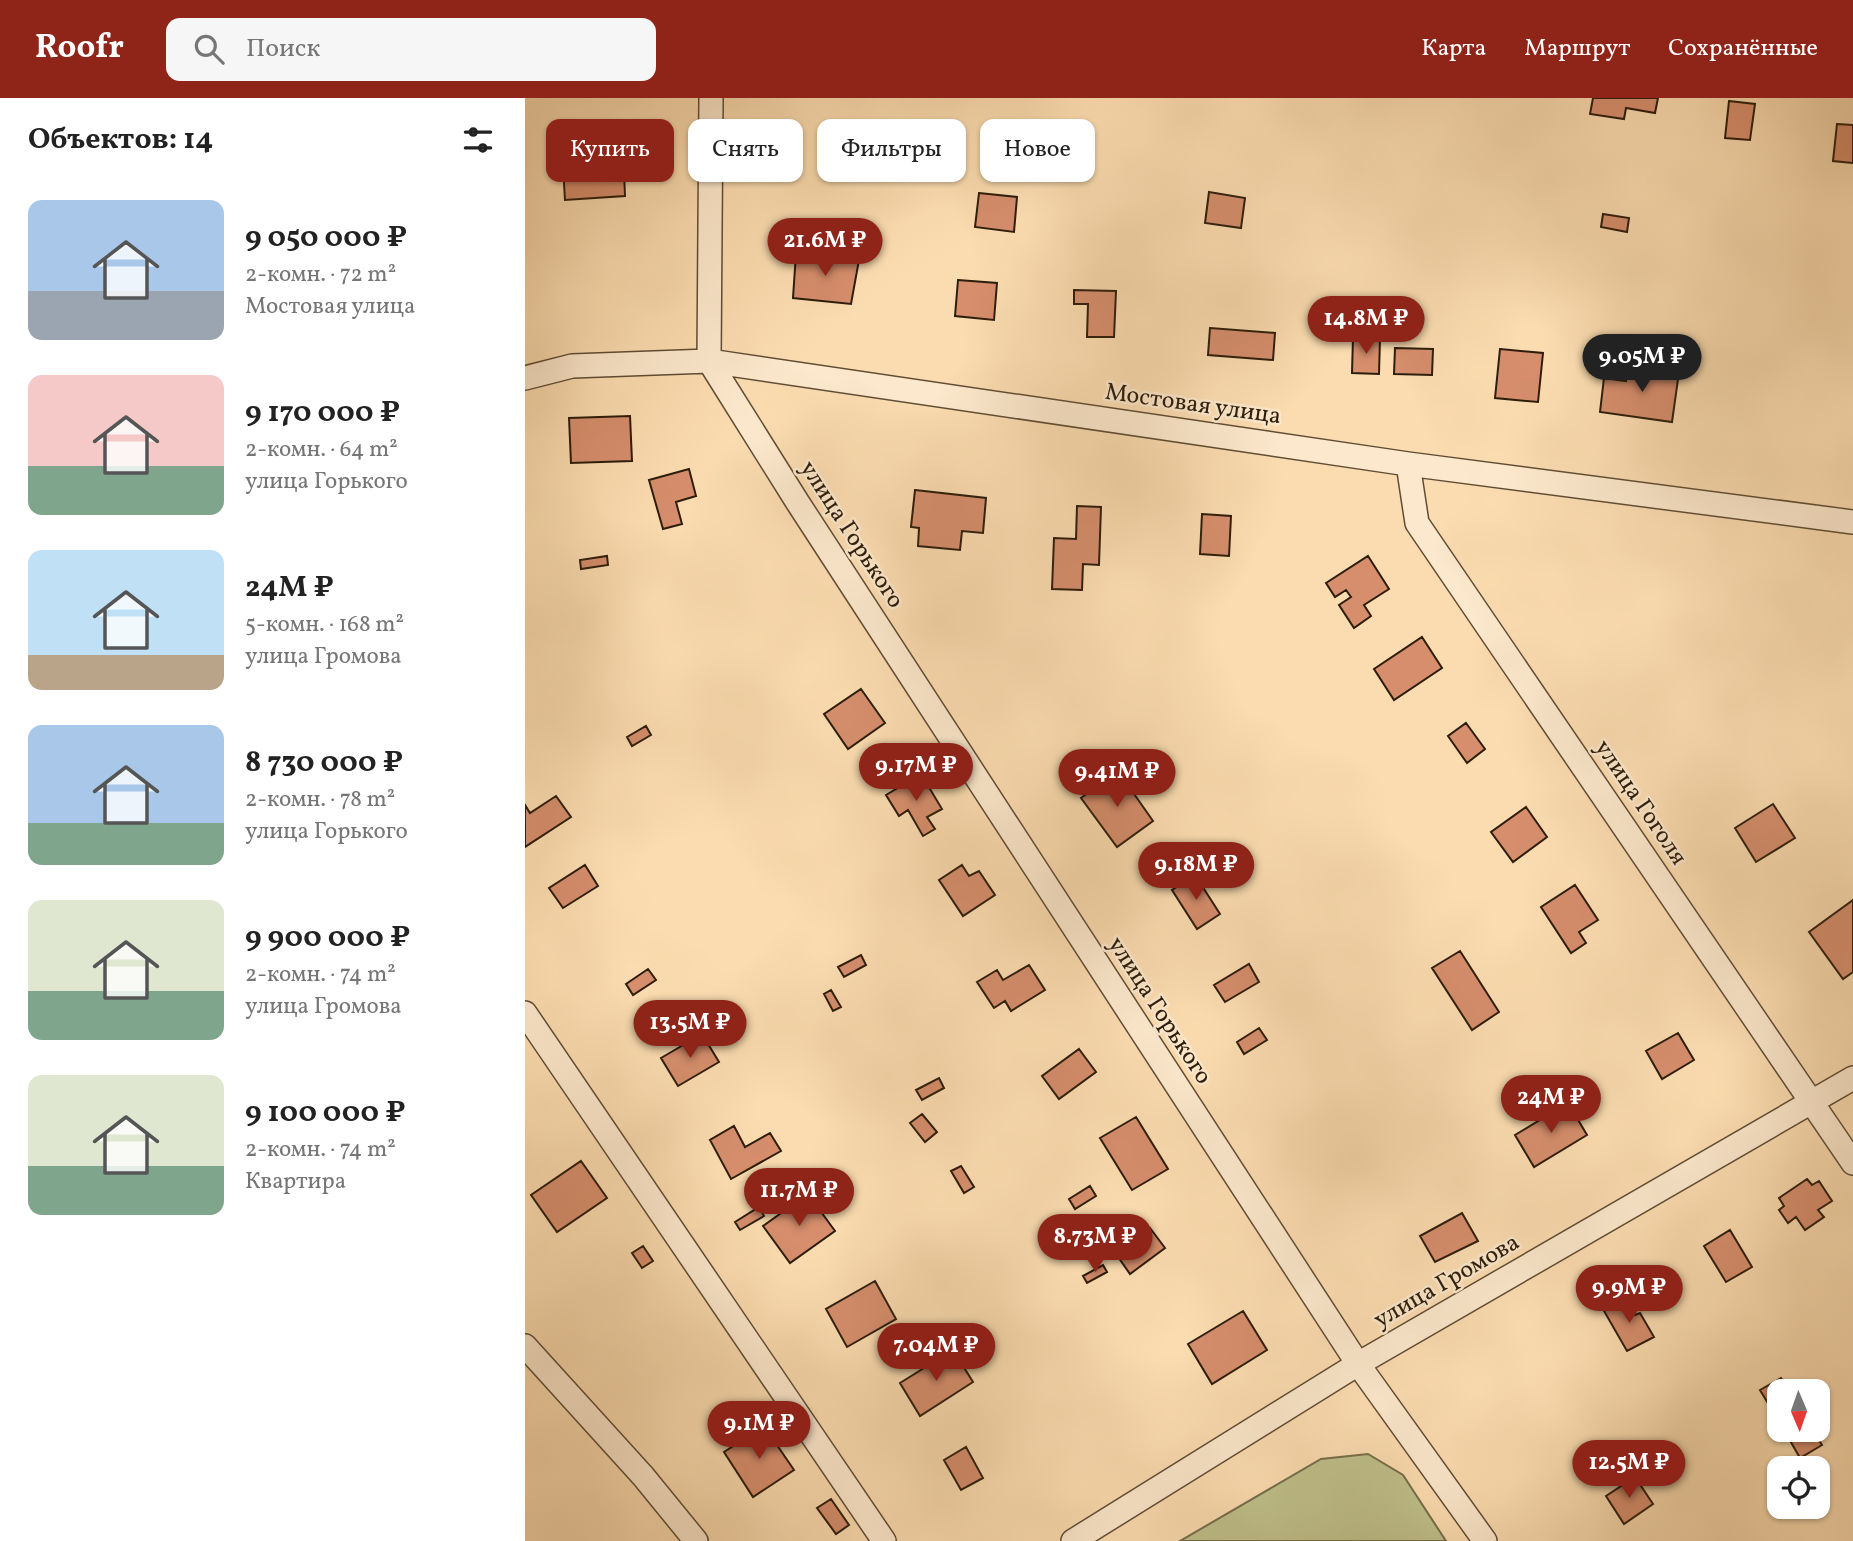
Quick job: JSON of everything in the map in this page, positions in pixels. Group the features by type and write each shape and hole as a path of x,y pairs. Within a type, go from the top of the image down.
{"street":[{"path":"709,361 711,98"},
{"name":"Мостовая улица","path":"525,378 572,366 709,361 1408,464 1853,522"},
{"name":"улица Горького","path":"709,361 798,503 1357,1364 1485,1541"},
{"name":"улица Гоголя","path":"1408,464 1417,523 1853,1163"},
{"path":"525,1013 884,1541"},
{"name":"улица Громова","path":"1073,1541 1357,1364 1853,1078"},
{"path":"525,1346 643,1476 696,1541"}],"green space":[{"path":"1368,1454 1403,1475 1446,1541 1180,1541 1321,1459"}],"building":[{"path":"1593,98 1658,98 1655,113 1626,108 1624,119 1590,114"},
{"path":"1729,101 1755,104 1750,140 1725,138"},
{"path":"1837,124 1853,125 1853,163 1833,161"},
{"path":"564,182 624,182 625,196 565,200"},
{"path":"1209,192 1245,198 1241,228 1205,223"},
{"path":"979,193 1017,197 1014,232 975,227"},
{"path":"1603,214 1629,218 1627,232 1601,227"},
{"path":"796,253 859,260 851,304 793,298"},
{"path":"958,280 997,283 994,320 955,316"},
{"path":"1074,290 1116,291 1114,337 1087,337 1088,304 1074,304"},
{"path":"1210,328 1275,333 1273,360 1208,355"},
{"path":"1353,337 1380,338 1379,374 1352,373"},
{"path":"1395,348 1433,349 1432,375 1394,374"},
{"path":"1500,349 1543,353 1538,402 1495,398"},
{"path":"1628,364 1679,372 1672,422 1600,412 1604,378 1626,381"},
{"path":"630,416 632,461 571,463 569,418"},
{"path":"689,469 696,496 676,502 682,524 663,529 649,480"},
{"path":"915,490 986,498 983,533 962,531 960,550 918,546 919,528 911,527"},
{"path":"1077,506 1101,507 1099,565 1083,564 1082,590 1052,589 1054,538 1076,539"},
{"path":"1202,514 1231,516 1229,556 1200,554"},
{"path":"607,556 608,565 581,569 580,560"},
{"path":"1368,556 1389,589 1364,605 1371,616 1354,628 1339,605 1351,597 1346,590 1335,597 1326,583"},
{"path":"1422,637 1442,668 1394,700 1374,669"},
{"path":"861,689 885,723 848,749 824,714"},
{"path":"1466,723 1485,749 1467,763 1448,736"},
{"path":"646,726 651,735 632,746 627,737"},
{"path":"1118,771 1153,821 1117,847 1081,798"},
{"path":"921,774 942,809 927,817 935,829 923,836 908,810 899,816 886,795"},
{"path":"556,796 571,817 525,847 525,805 530,813"},
{"path":"1773,804 1795,838 1756,862 1735,828"},
{"path":"1526,807 1547,837 1513,862 1491,832"},
{"path":"585,865 598,886 563,908 549,888"},
{"path":"962,865 969,876 979,871 995,895 963,916 939,880"},
{"path":"1195,875 1220,914 1197,929 1172,890"},
{"path":"1575,885 1598,920 1579,932 1586,943 1571,953 1541,907"},
{"path":"1853,900 1853,972 1843,979 1809,932"},
{"path":"1460,951 1499,1012 1472,1030 1432,968"},
{"path":"861,955 866,965 844,977 838,967"},
{"path":"1249,964 1259,982 1225,1002 1214,985"},
{"path":"1029,965 1045,990 1011,1011 1005,1001 994,1008 977,982 997,970 1003,980"},
{"path":"648,969 656,980 633,995 626,984"},
{"path":"831,990 841,1007 833,1011 824,994"},
{"path":"1259,1028 1267,1040 1244,1054 1237,1042"},
{"path":"1678,1033 1694,1060 1662,1079 1646,1051"},
{"path":"702,1034 719,1062 678,1086 661,1058"},
{"path":"1079,1049 1096,1072 1059,1099 1042,1076"},
{"path":"939,1078 944,1088 922,1100 916,1090"},
{"path":"1568,1103 1587,1135 1534,1167 1515,1135"},
{"path":"922,1114 937,1132 925,1142 910,1123"},
{"path":"1136,1117 1168,1169 1132,1190 1100,1138"},
{"path":"734,1126 745,1147 770,1133 781,1151 731,1179 710,1140"},
{"path":"581,1161 607,1198 557,1232 531,1195"},
{"path":"961,1166 974,1187 964,1193 951,1171"},
{"path":"1807,1179 1812,1185 1819,1181 1832,1201 1818,1210 1824,1217 1805,1230 1796,1217 1788,1223 1779,1210 1784,1206 1779,1198"},
{"path":"1090,1186 1096,1196 1075,1209 1069,1199"},
{"path":"808,1194 835,1231 790,1263 763,1226"},
{"path":"759,1207 764,1216 740,1230 735,1222"},
{"path":"1462,1213 1478,1241 1435,1262 1420,1236"},
{"path":"1150,1228 1165,1248 1130,1274 1116,1254"},
{"path":"1730,1230 1752,1267 1726,1282 1704,1246"},
{"path":"643,1246 653,1261 642,1268 632,1253"},
{"path":"1103,1265 1107,1272 1087,1283 1083,1276"},
{"path":"875,1281 896,1319 847,1347 826,1309"},
{"path":"1626,1299 1635,1315 1640,1313 1654,1337 1627,1351 1604,1311"},
{"path":"1243,1311 1267,1350 1212,1384 1188,1344"},
{"path":"953,1350 973,1382 920,1416 900,1383"},
{"path":"1767,1386 1767,1402 1760,1390"},
{"path":"764,1426 794,1470 753,1497 724,1452"},
{"path":"1791,1442 1820,1442 1822,1445 1803,1456 1799,1456"},
{"path":"966,1447 983,1478 961,1490 944,1460"},
{"path":"1635,1477 1653,1504 1624,1524 1606,1496"},
{"path":"831,1499 849,1525 836,1534 817,1508"}]}
